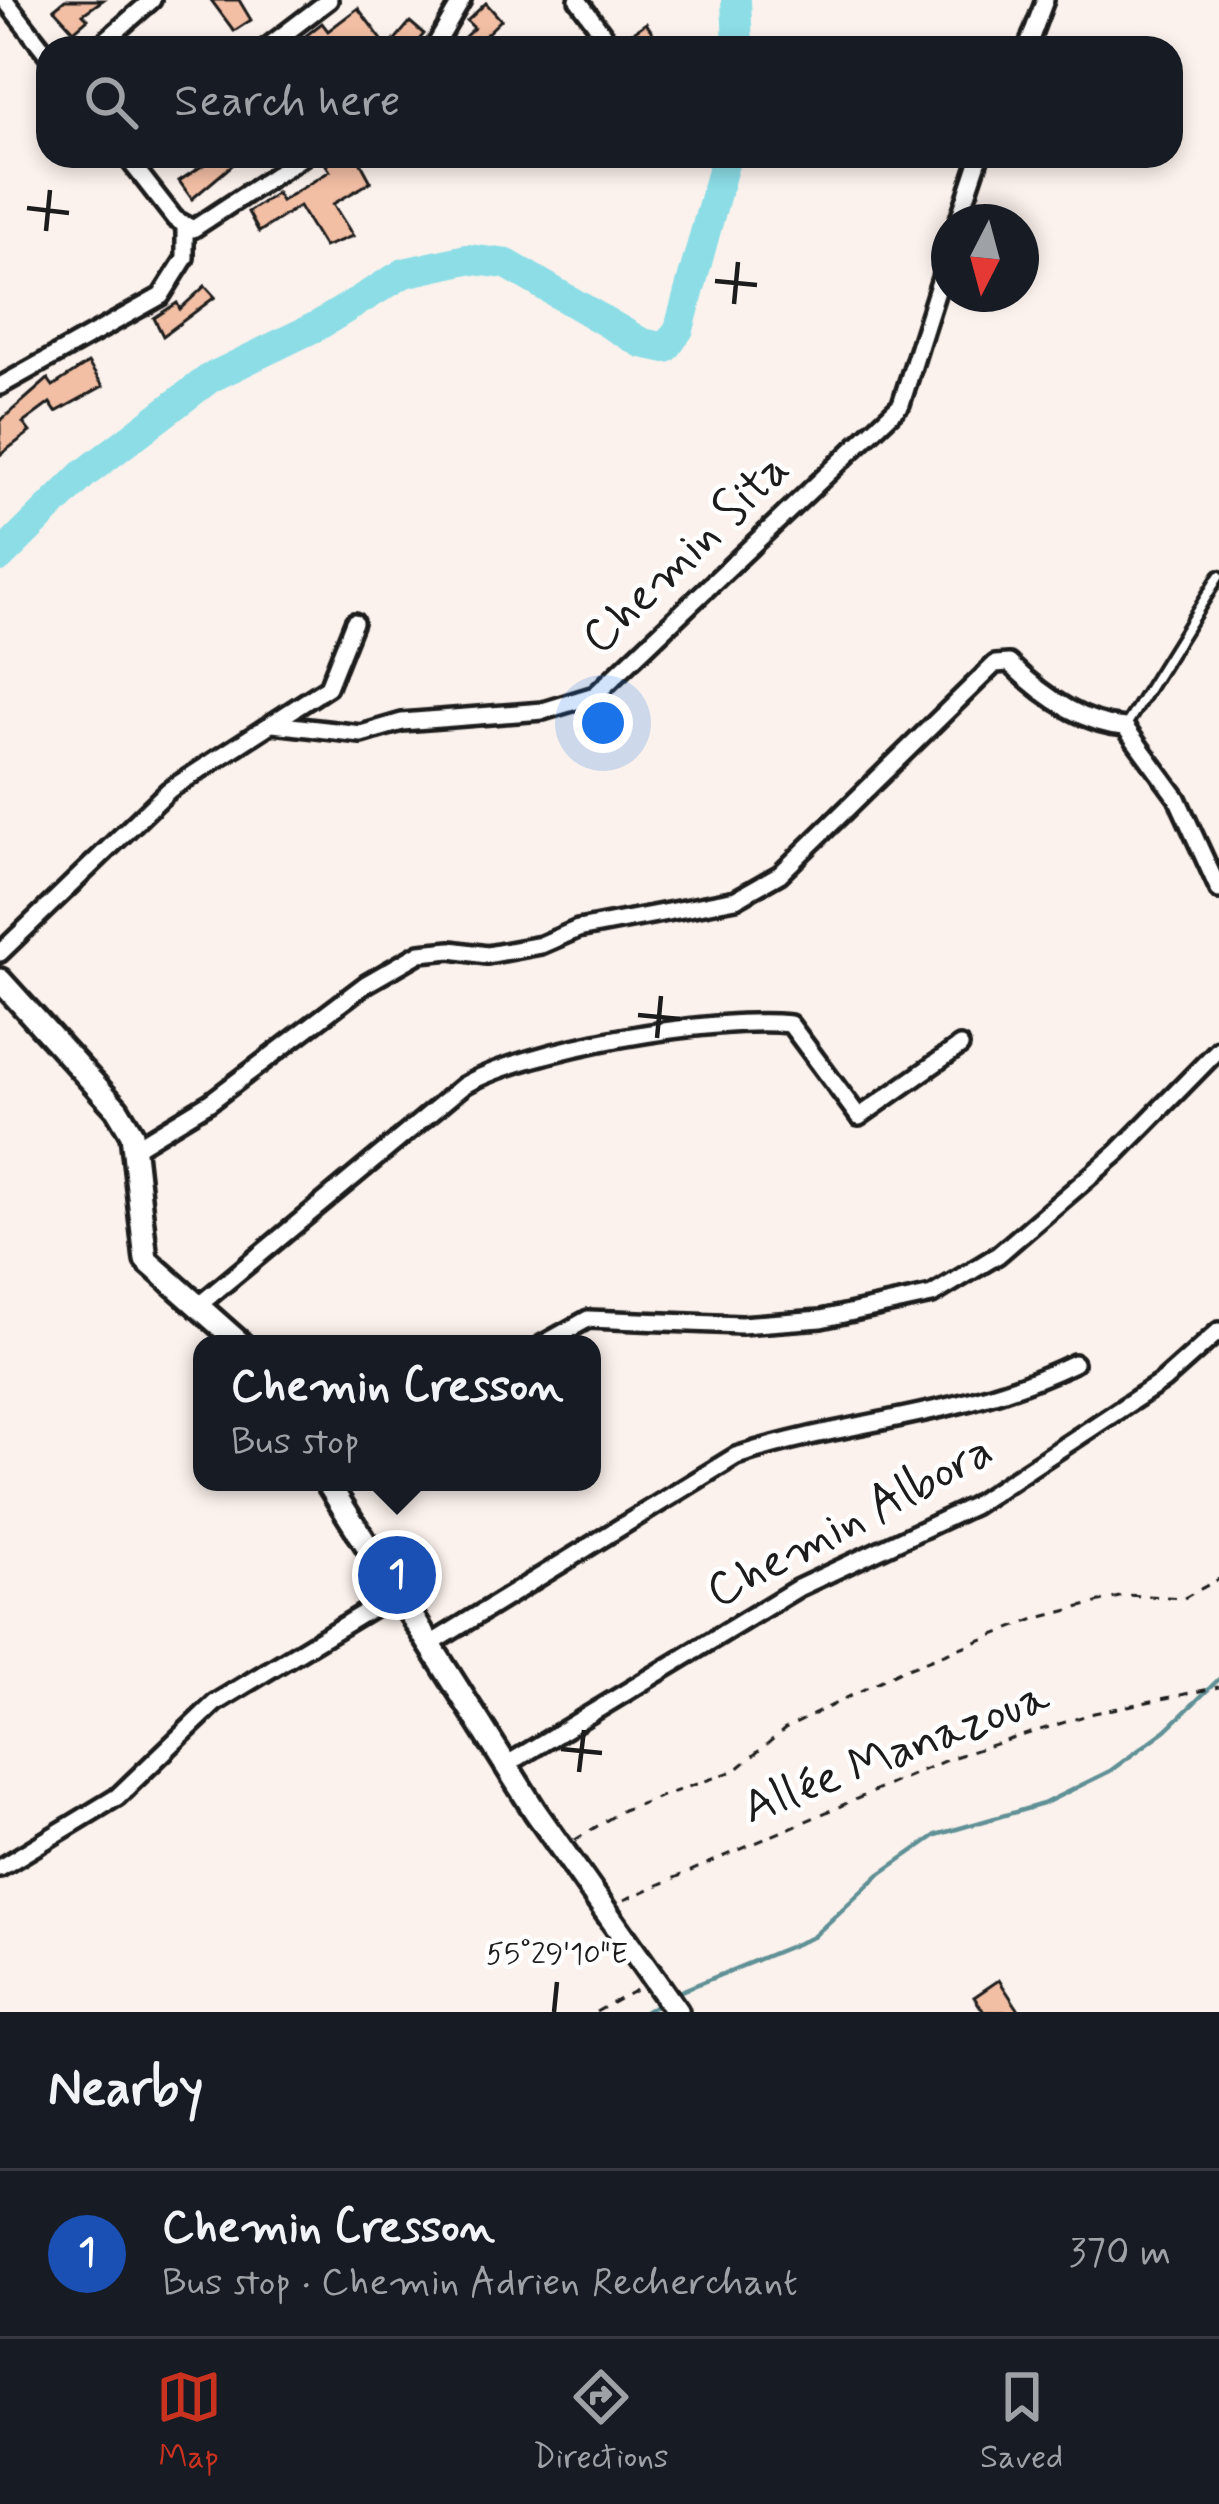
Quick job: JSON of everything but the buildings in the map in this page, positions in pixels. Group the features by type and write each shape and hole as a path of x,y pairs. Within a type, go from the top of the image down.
{"main road":[{"path":"0,980 117,1109 136,1147 140,1238 146,1260 232,1335"},
{"path":"332,1491 506,1765 677,2012"}],"street":[{"path":"4,0 36,41"},
{"path":"17,16 34,0"},
{"path":"111,36 152,0"},
{"path":"282,36 329,0"},
{"path":"441,36 462,0"},
{"path":"578,0 604,36"},
{"path":"1032,36 1045,0"},
{"path":"136,168 180,223 194,229 286,168"},
{"path":"964,204 976,168"},
{"path":"0,386 161,296 185,257 180,223"},
{"name":"Chemin Sita","path":"273,724 361,734 402,722 543,711 595,695 901,404 931,310"},
{"path":"0,952 156,800 328,687 354,622"},
{"path":"136,1147 210,1102 366,985 420,953 451,950 487,955 541,945 578,928 692,911 751,891 780,874 995,664 1009,663 1066,707 1105,726 1125,727 1177,798 1219,890"},
{"path":"199,1304 463,1086 489,1070 654,1031 790,1024 860,1117 960,1046"},
{"path":"559,1335 588,1319 741,1325 821,1318 932,1295 1015,1240 1117,1153 1219,1049"},
{"name":"Chemin Albora","path":"506,1765 798,1588 973,1506 1163,1381 1219,1331"},
{"path":"429,1645 736,1456 786,1440 963,1407 1004,1395 1074,1363"},
{"path":"0,1868 117,1797 215,1702 395,1594"}],"lane":[{"path":"1125,727 1219,576"}],"path":[{"path":"562,1848 623,1810 736,1770 785,1729 900,1670 1038,1618 1126,1595 1184,1598 1219,1579"},
{"name":"Allée Manazoua","path":"605,1909 951,1758 1094,1712 1219,1687"},
{"path":"596,2012 656,1979"}],"waterway":[{"path":"736,0 738,36"},
{"path":"0,557 84,474 210,378 319,325 404,273 467,259 507,264 642,343 666,348 679,329 723,168"},
{"path":"676,1993 813,1937 880,1874 936,1835 1043,1804 1110,1771 1166,1730 1219,1679"},
{"path":"645,2012 661,2002"}],"place":[{"name":"Chemin Cresson","path":"397,1575"}]}
